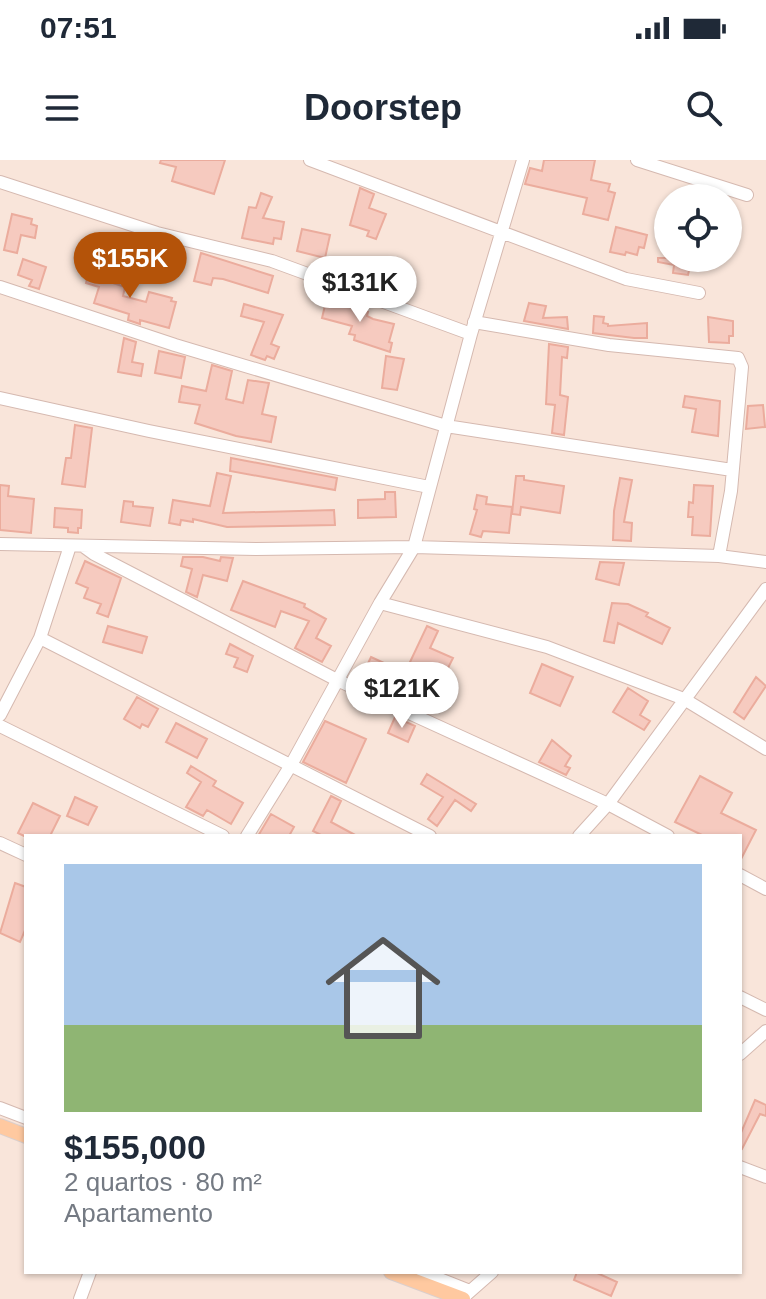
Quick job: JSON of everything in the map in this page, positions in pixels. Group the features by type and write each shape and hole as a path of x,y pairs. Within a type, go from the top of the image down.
{"main road":[{"path":"0,1126 24,1135"},
{"path":"397,1274 465,1296"}],"street":[{"path":"310,160 626,279 699,293"},
{"path":"248,834 291,765 414,547 473,328 523,160"},
{"path":"637,160 747,195"},
{"path":"0,182 157,233 272,261 473,328 738,358 742,367 731,491 719,556"},
{"path":"0,287 175,345 446,426 732,470"},
{"path":"0,398 429,487"},
{"path":"0,544 256,549 414,547 719,556 766,562"},
{"path":"0,715 40,638 76,546"},
{"path":"76,546 337,680 608,804 664,834"},
{"path":"581,834 608,804 764,596"},
{"path":"380,603 547,647 684,699 766,749"},
{"path":"40,638 426,834"},
{"path":"0,726 219,834"},
{"path":"0,843 24,854"},
{"path":"742,876 766,889"},
{"path":"742,998 766,1010"},
{"path":"742,1052 766,1031"},
{"path":"752,1043 766,1049"},
{"path":"0,1108 24,1117"},
{"path":"742,1168 766,1177"},
{"path":"80,1299 89,1274"},
{"path":"426,1274 465,1296 490,1274"}],"shaded area":[{"path":"0,160 766,160 766,1299 0,1299"}],"building":[{"path":"161,160 225,160 214,194 172,181 176,167 160,163"},
{"path":"544,160 595,160 591,180 610,184 608,191 615,193 608,220 583,214 587,198 525,184 530,168 542,171"},
{"path":"360,188 374,194 369,208 386,214 376,239 367,236 369,231 350,225"},
{"path":"261,193 272,197 263,218 284,222 281,239 274,238 273,244 242,238 249,207 256,208"},
{"path":"12,214 32,219 31,224 37,226 35,238 21,235 17,253 4,250"},
{"path":"616,227 647,235 644,248 639,247 637,255 610,252"},
{"path":"302,229 330,235 325,258 297,251"},
{"path":"201,253 273,276 268,293 223,279 213,278 211,285 194,281"},
{"path":"93,255 104,257 98,278 125,287 123,296 146,302 149,292 172,298 171,301 176,302 169,328 128,320 129,314 94,303 99,287 86,283"},
{"path":"23,259 46,267 39,289 29,286 32,280 18,275"},
{"path":"327,297 368,312 367,316 373,319 394,324 389,342 392,343 390,352 354,340 355,335 349,334 352,326 322,318"},
{"path":"529,303 546,306 543,318 567,317 568,329 524,321"},
{"path":"244,304 283,315 271,344 279,347 274,359 267,356 265,360 251,355 264,322 241,316"},
{"path":"594,316 604,317 603,323 608,326 647,323 647,338 593,333"},
{"path":"708,317 733,321 733,336 729,336 729,343 709,342"},
{"path":"124,338 136,342 132,362 143,364 141,376 118,372"},
{"path":"549,344 568,347 567,358 562,357 560,395 568,397 564,435 552,433 555,405 546,404"},
{"path":"159,351 185,357 181,378 155,373"},
{"path":"386,356 404,359 397,390 382,388"},
{"path":"212,365 232,371 226,399 243,403 248,380 269,383 262,414 276,417 271,442 236,436 195,423 200,405 179,402 182,386 206,391"},
{"path":"685,396 720,401 718,436 692,432 696,409 683,407"},
{"path":"763,405 765,427 746,429 748,406"},
{"path":"75,425 92,428 85,487 62,484 66,458 71,458"},
{"path":"231,458 337,478 335,490 230,471"},
{"path":"217,473 231,476 223,513 334,510 335,525 227,527 193,519 193,522 181,520 180,525 169,523 173,500 210,506"},
{"path":"516,476 564,486 560,513 521,507 520,515 512,514"},
{"path":"620,478 632,480 624,522 632,523 631,541 613,540"},
{"path":"0,485 9,486 8,496 34,499 31,533 0,530"},
{"path":"694,485 713,486 710,536 692,535 693,517 688,517"},
{"path":"385,492 395,492 396,517 358,518 358,500 385,499"},
{"path":"477,495 487,497 486,504 512,507 509,533 483,531 481,537 470,534 477,510 474,509"},
{"path":"124,501 133,502 133,506 153,508 150,526 121,522"},
{"path":"55,508 82,510 78,533 68,532 68,528 54,527"},
{"path":"183,557 220,561 221,557 233,558 227,581 203,575 197,597 186,592 192,569 181,566"},
{"path":"85,561 121,578 108,617 97,613 101,604 84,598 88,588 76,583"},
{"path":"600,562 624,563 619,585 596,579"},
{"path":"243,581 305,604 304,607 326,619 316,638 331,646 322,662 295,648 309,621 281,611 275,627 231,610"},
{"path":"612,603 628,604 670,628 662,644 618,623 614,643 604,641"},
{"path":"108,626 147,637 142,653 103,642"},
{"path":"427,626 438,631 430,648 453,658 445,674 434,669 427,688 402,679"},
{"path":"230,644 253,656 247,672 234,667 238,658 226,654"},
{"path":"371,657 397,669 387,692 360,680"},
{"path":"542,664 573,677 560,706 530,693"},
{"path":"756,677 766,686 744,719 734,712"},
{"path":"628,688 648,701 640,715 650,721 644,730 613,712"},
{"path":"137,697 158,709 148,727 142,724 140,728 124,719"},
{"path":"395,717 415,726 408,742 388,733"},
{"path":"325,721 366,739 346,783 303,762"},
{"path":"176,723 207,739 197,758 166,742"},
{"path":"552,740 571,756 565,766 570,768 566,775 539,762"},
{"path":"191,766 216,781 213,786 243,803 231,824 207,810 203,816 186,807 201,782 187,773"},
{"path":"427,774 476,804 471,811 455,800 437,826 428,819 443,797 421,784"},
{"path":"700,776 732,793 721,813 756,830 742,857 742,834 700,834 675,822"},
{"path":"331,796 341,801 331,822 353,834 319,834 313,831"},
{"path":"75,797 97,807 88,825 67,816"},
{"path":"33,803 60,816 51,834 24,836 18,833"},
{"path":"271,814 294,827 290,834 259,834"},
{"path":"15,883 24,886 24,933 20,942 0,933"},
{"path":"755,1100 766,1105 766,1116 760,1114 742,1149 742,1130"},
{"path":"576,1274 599,1274 617,1282 611,1296 574,1280"}]}
